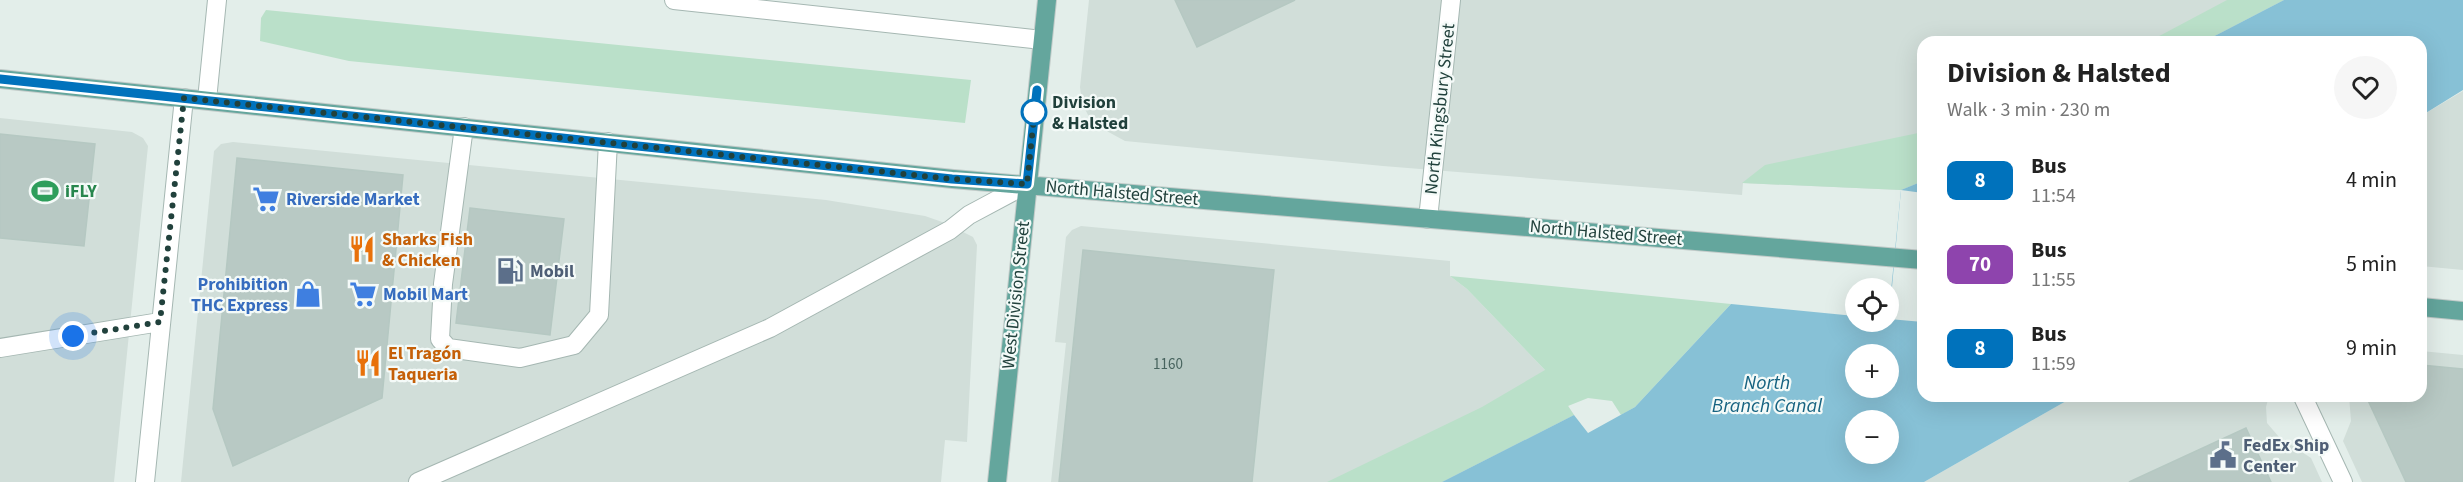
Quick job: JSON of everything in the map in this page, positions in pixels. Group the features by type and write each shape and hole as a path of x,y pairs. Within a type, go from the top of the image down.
{"main road":[{"name":"West Division Street","path":"997,482 1047,0"},
{"name":"North Halsted Street","path":"0,79 952,179 1917,259"},
{"path":"2427,307 2463,311"}],"street":[{"path":"207,100 217,0"},
{"path":"674,0 1042,40"},
{"name":"North Kingsbury Street","path":"1428,219 1451,0"},
{"path":"145,482 184,98"},
{"path":"464,128 443,284 440,339 448,348 520,358 574,345 599,315 608,142"},
{"path":"418,482 770,328 950,230 969,215 1027,184"},
{"path":"0,348 160,322"},
{"path":"2305,402 2343,482"}],"shaded area":[{"path":"1089,0 2284,0 2215,36 1917,36 1917,183 1901,190 1743,183 1742,195 1383,166 1125,141 1092,123 1082,103 1080,87"},
{"path":"2463,91 2463,270 2427,267 2427,112"},
{"path":"0,118 132,132 143,138 148,146 114,482 0,482"},
{"path":"233,142 826,200 925,216 945,223 973,237 977,245 967,442 945,440 941,482 181,482 214,151 221,144"},
{"path":"1081,226 1450,261 1450,276 1467,289 1545,370 1574,415 1442,482 1051,482 1066,343 1055,342 1066,237 1072,230"},
{"path":"2427,352 2463,355 2463,482 2362,482 2343,441 2351,421 2349,402 2427,402"},
{"path":"2064,402 2267,402 2267,423 2279,437 2311,458 2322,482 1924,482"}],"green space":[{"path":"2227,0 2284,0 2215,36 2159,36"},
{"path":"266,10 971,80 965,123 349,61 260,41 261,18"},
{"path":"1917,133 1917,183 1901,190 1742,183 1765,165"},
{"path":"1450,276 1731,304 1635,407 1621,415 1612,401 1588,398 1568,406 1574,415 1442,482 1327,482 1482,407 1545,370 1467,289"}],"water":[{"path":"2284,0 2463,0 2463,90 2427,112 2427,36 2215,36"},
{"name":"North Branch Canal","path":"1917,183 1917,402 2064,402 1924,482 1442,482 1574,415 1588,433 1635,407 1731,304 1845,315 1845,332 1899,332 1899,278 1892,278 1901,190"}],"pier":[{"path":"1901,190 1917,192 1917,321 1899,320 1899,278 1893,278"}],"building":[{"path":"1175,0 1295,0 1197,47"},
{"name":"iFLY","path":"0,134 95,144 84,246 0,238"},
{"path":"237,158 403,175 382,398 233,466 213,409"},
{"name":"Mobil","path":"470,208 564,219 550,335 456,323"},
{"path":"1083,250 1274,270 1252,482 1059,482"},
{"path":"2427,366 2463,369 2463,482 2406,482 2369,402 2427,402"},
{"name":"FedEx Ship Center","path":"2246,428 2271,482 2129,482"}],"bus line":[{"name":"8","path":"0,79 952,179 1027,184 1037,90"}],"place":[{"name":"Division & Halsted","path":"1034,112"},
{"name":"iFLY","path":"45,191"},
{"name":"Riverside Market","path":"266,199"},
{"name":"Sharks Fish & Chicken","path":"362,249"},
{"name":"Mobil","path":"510,271"},
{"name":"Prohibition THC Express","path":"308,294"},
{"name":"Mobil Mart","path":"363,294"},
{"name":"El Tragón Taqueria","path":"368,363"},
{"name":"FedEx Ship Center","path":"2223,455"}],"route":[{"path":"73,336 160,322 184,98 952,179 1027,184 1035,107 1034,112"}]}
